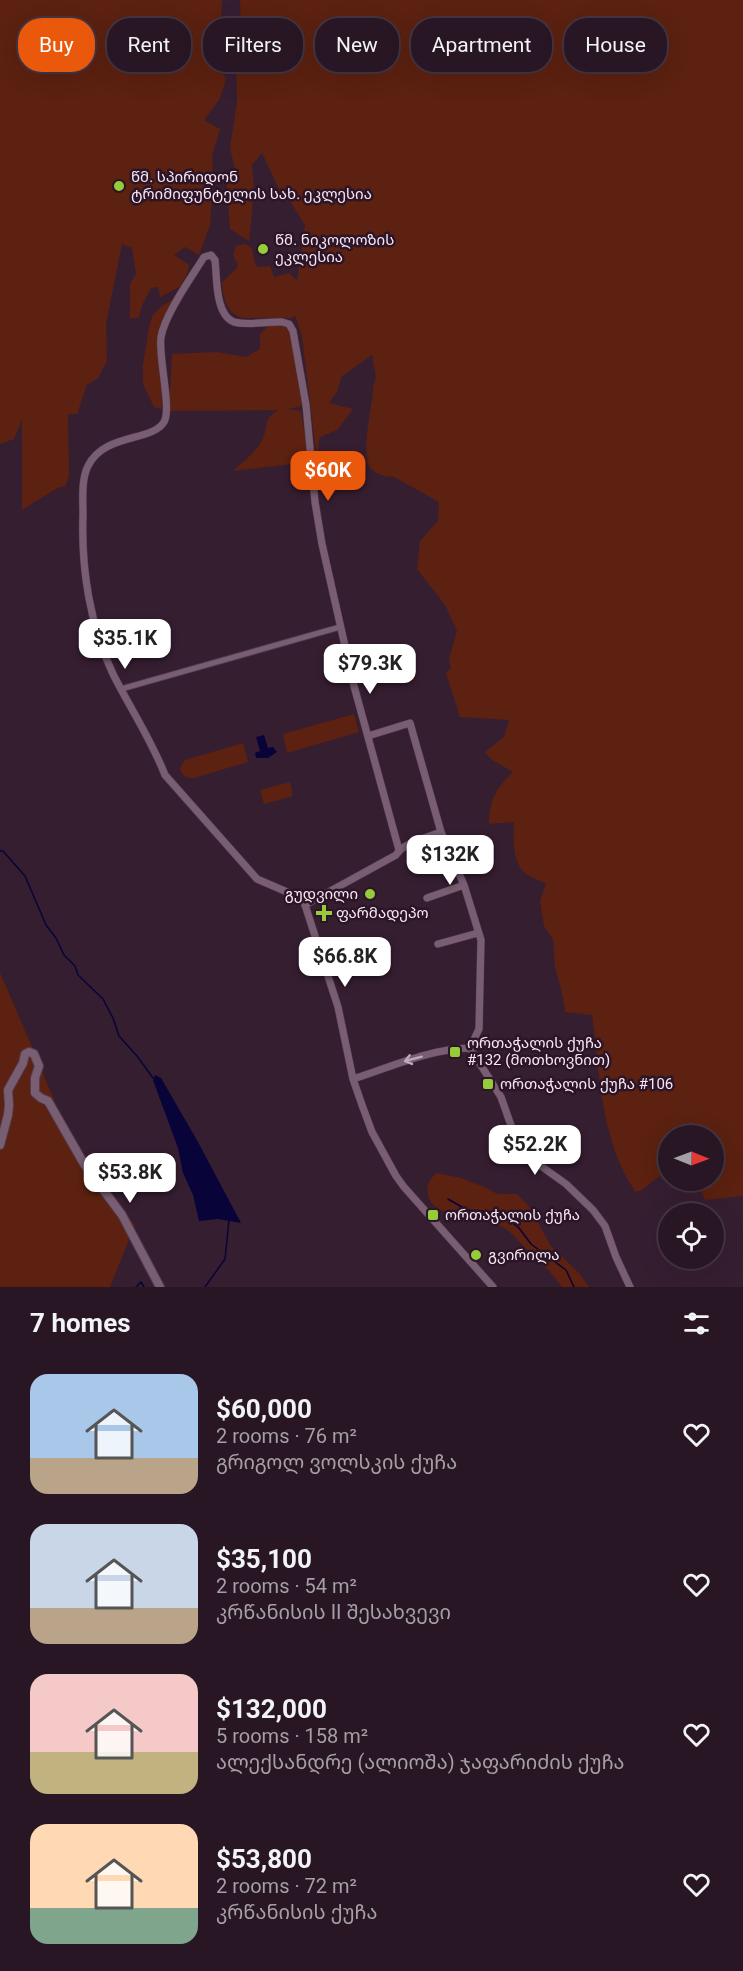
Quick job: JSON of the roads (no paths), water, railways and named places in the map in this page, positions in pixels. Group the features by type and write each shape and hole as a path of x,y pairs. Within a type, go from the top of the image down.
{"street":[{"path":"399,850 340,627 322,544 315,502 306,405 293,332 289,324 282,322 234,322 226,316 220,307 215,260 211,255 204,257 166,320 161,337 161,364 167,413 164,422 158,429 102,448 88,465 84,479 81,540 87,586 98,635 112,672 157,754 165,775 257,879 294,895 305,905 338,1007 353,1079 372,1132 396,1176 493,1287"},
{"path":"121,689 340,627"},
{"path":"368,736 410,723 441,832 464,885 482,954 478,978 479,1029 470,1048"},
{"path":"305,905 396,855 399,850 441,832"},
{"path":"427,898 464,885"},
{"path":"438,944 478,933"},
{"path":"353,1079 408,1060 457,1048 470,1048"},
{"path":"470,1048 501,1097 520,1151 566,1184 593,1210 605,1226 630,1287"},
{"path":"0,1146 8,1115 8,1090 23,1063 25,1054 34,1054 39,1066 35,1078 35,1093 48,1101 84,1164 122,1215 160,1287"}],"waterway":[{"path":"0,851 3,851 25,876 46,925 56,938 64,955 75,966 78,975 103,999 119,1036 153,1078"},
{"path":"448,1199 467,1210 483,1211 505,1217 519,1228 531,1244 566,1270 574,1287"},
{"path":"205,1287 225,1259 229,1220"},
{"path":"136,1287 141,1282 144,1287"}],"place":[{"name":"წმ. სპირიდონ ტრიმიფუნტელის სახ. ეკლესია","path":"119,186"},
{"name":"წმ. ნიკოლოზის ეკლესია","path":"263,249"},
{"name":"გუდვილი","path":"370,894"},
{"name":"ფარმადეპო","path":"324,913"},
{"name":"ორთაჭალის ქუჩა #132 (მოთხოვნით)","path":"455,1052"},
{"name":"ორთაჭალის ქუჩა #106","path":"488,1084"},
{"name":"ორთაჭალის ქუჩა","path":"433,1215"},
{"name":"გვირილა","path":"476,1255"}]}
